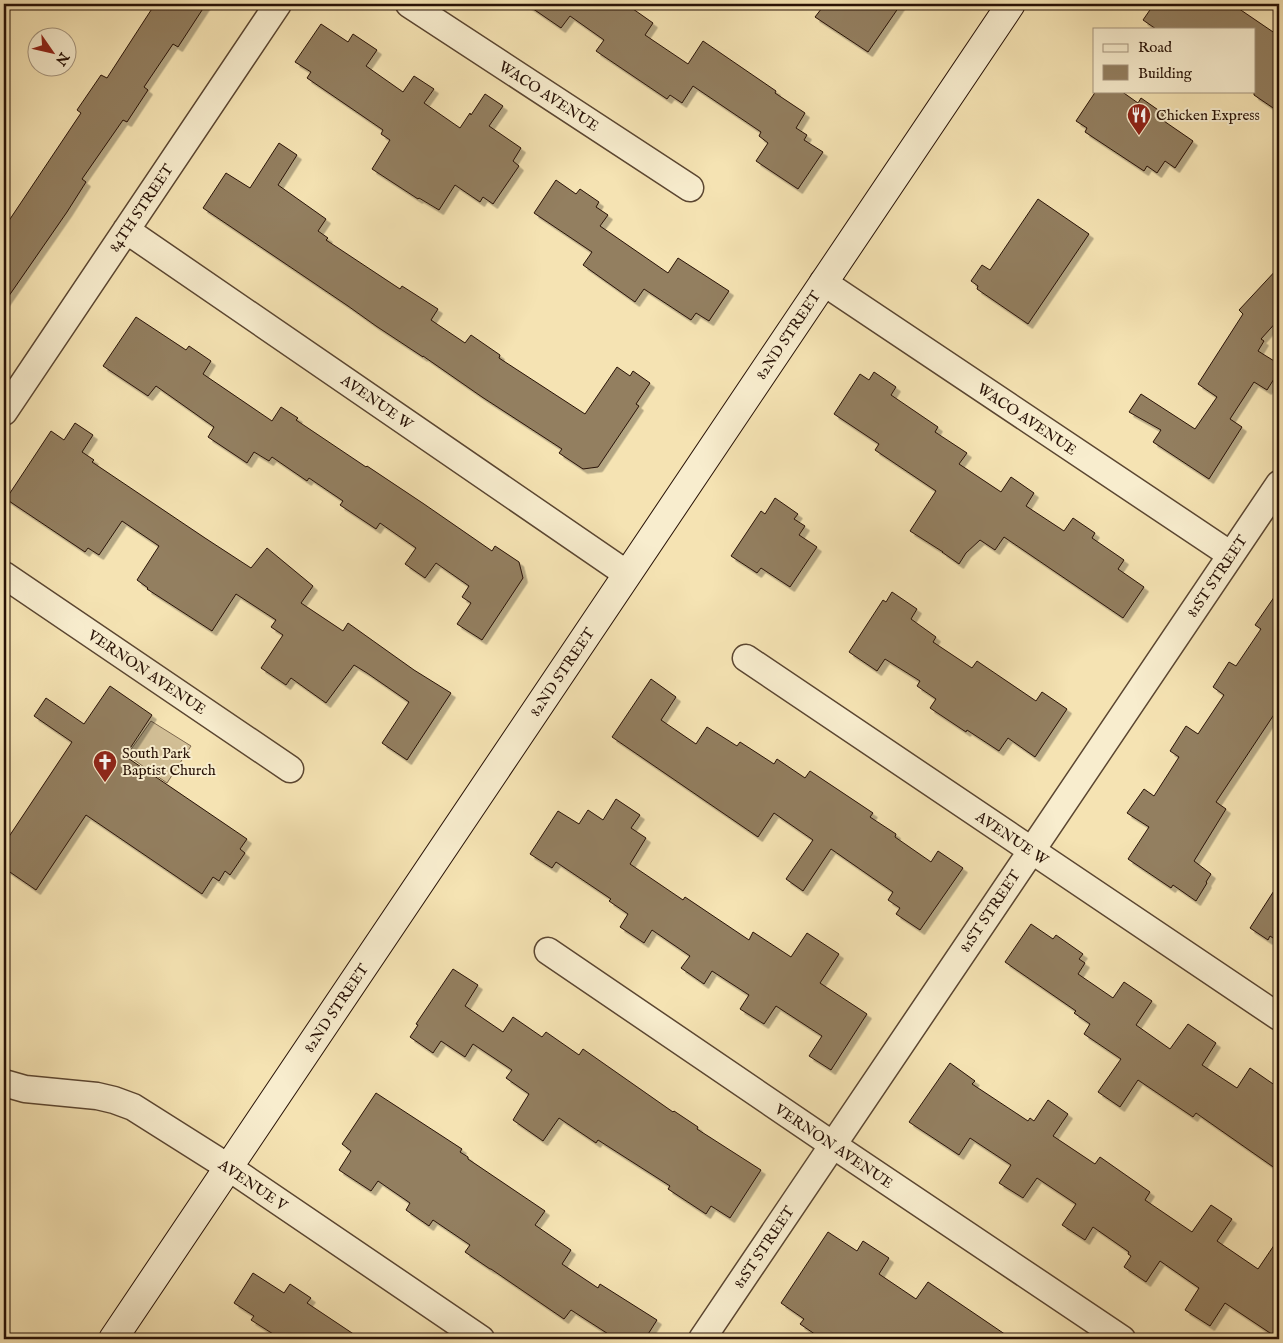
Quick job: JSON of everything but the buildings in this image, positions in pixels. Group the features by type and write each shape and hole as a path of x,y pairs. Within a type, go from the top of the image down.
{"main road":[{"name":"82ND STREET","path":"113,1339 1011,4"}],"street":[{"name":"84TH STREET","path":"4,412 278,4"},
{"name":"WACO AVENUE","path":"409,4 690,188"},
{"name":"AVENUE W","path":"126,230 627,574"},
{"name":"WACO AVENUE","path":"824,282 1231,555"},
{"name":"81ST STREET","path":"702,1339 1279,484"},
{"name":"VERNON AVENUE","path":"4,575 290,770"},
{"name":"AVENUE W","path":"746,658 1279,1017"},
{"name":"VERNON AVENUE","path":"548,951 1122,1339"},
{"name":"AVENUE V","path":"4,1083 25,1089 98,1096 132,1107 228,1167 481,1339"}],"shaded area":[{"path":"151,721 191,746 167,783 127,755"}],"place":[{"name":"Chicken Express","path":"1139,136"},
{"name":"South Park Baptist Church","path":"105,783"}]}
